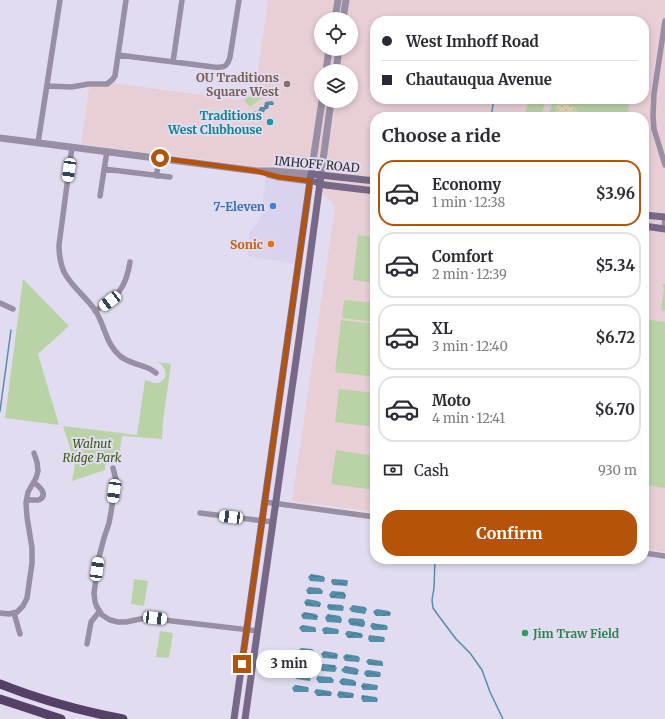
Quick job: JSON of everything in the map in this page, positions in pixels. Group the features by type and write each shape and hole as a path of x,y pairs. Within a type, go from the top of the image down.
{"highway":[{"path":"0,684 27,695 94,714 123,719"},
{"path":"0,700 61,719"}],"main road":[{"name":"IMHOFF ROAD","path":"311,178 321,175 370,181"},
{"path":"245,719 321,175"},
{"name":"IMHOFF ROAD","path":"311,178 320,184 370,190"},
{"path":"234,719 311,178"},
{"path":"649,216 665,218"},
{"path":"649,226 664,228"}],"street":[{"path":"38,143 48,86 60,0"},
{"path":"48,86 71,87 89,84 106,84 111,82 114,78 126,0"},
{"path":"173,62 182,0"},
{"path":"118,55 218,67 226,66 230,57 239,0"},
{"path":"336,12 338,0"},
{"path":"344,12 346,0"},
{"path":"665,21 654,94 653,115 655,134 665,165"},
{"path":"311,178 321,108"},
{"path":"321,175 331,108"},
{"name":"IMHOFF ROAD","path":"0,138 256,171 272,171 311,178"},
{"path":"72,147 59,237 60,261 66,276 95,311 107,340 116,352 131,363 148,368 156,373"},
{"path":"100,196 107,151"},
{"path":"156,176 160,158"},
{"path":"104,169 170,177"},
{"path":"664,228 665,218"},
{"path":"95,311 110,301 120,291 127,279 130,262"},
{"path":"0,303 13,309"},
{"path":"0,613 14,613 20,610 25,602 32,563 32,548 27,517 27,500 28,492 37,475 38,467 34,453"},
{"path":"113,468 116,480 109,523 101,546 94,593 95,602 99,612 110,620 118,622 155,618 258,631"},
{"path":"27,500 39,500 44,494 34,482"},
{"path":"266,502 370,516"},
{"path":"200,513 273,522"},
{"path":"649,554 665,556"},
{"path":"87,644 91,622 99,612"},
{"path":"14,613 20,634"}],"shaded area":[{"path":"268,0 665,0 665,552 649,550 649,112 370,112 370,511 292,501 335,207 308,173 81,144 89,88 96,86 110,86 113,83 240,100 255,90"},
{"path":"266,176 307,183 296,264 248,256 249,233 260,219"}],"green space":[{"path":"257,91 262,98 250,107 244,100"},
{"path":"528,104 544,104 542,112 525,112"},
{"path":"552,104 629,104 628,112 550,112"},
{"path":"358,235 370,236 370,282 353,280"},
{"path":"23,279 69,326 38,354 59,425 5,418"},
{"path":"662,284 665,284 665,311 661,310 664,289"},
{"path":"344,301 370,302 370,321 342,318"},
{"path":"341,320 370,323 370,376 335,372"},
{"path":"649,320 665,322 665,488 649,486"},
{"name":"Walnut Ridge Park","path":"158,362 171,364 162,439 122,436 118,461 110,459 106,464 105,470 72,481 75,464 63,426 137,435 145,380 158,383 164,379 166,373 161,364"},
{"path":"339,389 370,392 370,426 335,422"},
{"path":"336,450 370,455 370,489 331,484"},
{"path":"134,579 148,581 144,606 131,604"},
{"path":"160,631 173,633 169,658 156,657"}],"sand":[{"path":"557,105 569,105 579,112 556,112"}],"water":[{"path":"272,101 274,103 273,105 269,105 268,109 264,112 260,113 259,115 253,114 254,111 258,112 260,107 264,107 265,102"},
{"path":"311,574 323,576 325,578 324,582 310,581 308,577"},
{"path":"332,579 347,580 347,586 333,585 331,582"},
{"path":"309,587 320,588 323,591 322,594 308,594 306,590"},
{"path":"332,591 344,592 346,595 345,599 331,598 329,595"},
{"path":"307,599 318,601 321,603 320,607 306,606 304,602"},
{"path":"328,604 342,605 344,607 343,611 329,610 327,607"},
{"path":"353,605 365,607 367,609 365,614 352,612 349,609"},
{"path":"377,609 389,611 391,613 390,616 376,616 373,612"},
{"path":"304,612 316,614 318,616 317,620 303,619 301,615"},
{"path":"328,614 340,616 342,619 341,623 327,622 325,618"},
{"path":"351,618 363,619 365,625 363,627 350,625 348,621"},
{"path":"372,623 386,625 388,627 387,630 373,630 370,626"},
{"path":"303,625 315,627 316,632 302,632 299,628"},
{"path":"326,627 338,629 338,634 324,634 322,630"},
{"path":"347,631 361,633 363,635 362,638 348,638 345,634"},
{"path":"369,635 384,637 384,642 370,642 368,639"},
{"path":"301,648 312,649 315,652 314,655 300,655 298,651"},
{"path":"324,651 336,653 338,655 337,659 323,658 321,654"},
{"path":"346,654 358,656 360,658 359,662 345,661 343,657"},
{"path":"368,659 382,661 383,666 369,665 366,662"},
{"path":"299,660 311,662 313,664 312,668 298,667 296,663"},
{"path":"323,664 335,665 337,668 335,672 322,671 320,668"},
{"path":"345,666 359,670 357,675 344,673 341,670"},
{"path":"365,671 380,672 380,677 367,677 364,674"},
{"path":"297,672 309,674 311,676 310,681 296,679 294,675"},
{"path":"318,676 331,677 334,680 333,683 319,683 316,679"},
{"path":"343,678 354,680 356,682 356,686 342,685 339,682"},
{"path":"363,683 377,685 377,690 363,690 361,686"},
{"path":"295,685 308,687 308,692 294,692 292,688"},
{"path":"316,689 330,691 332,693 331,696 317,696 314,692"},
{"path":"339,691 353,693 353,698 339,698 337,695"},
{"path":"362,695 376,697 378,699 377,702 363,702 361,698"}],"waterway":[{"path":"492,112 493,104"},
{"path":"0,411 11,330"},
{"path":"435,564 432,600 433,608 482,670 490,692 503,719"}],"place":[{"name":"OU Traditions Square West","path":"287,84"},
{"name":"Traditions West Clubhouse","path":"270,122"},
{"name":"7-Eleven","path":"273,206"},
{"name":"Sonic","path":"271,244"},
{"name":"Jim Traw Field","path":"525,633"}],"route":[{"path":"160,158 256,171 279,177 310,181 242,664"}]}
